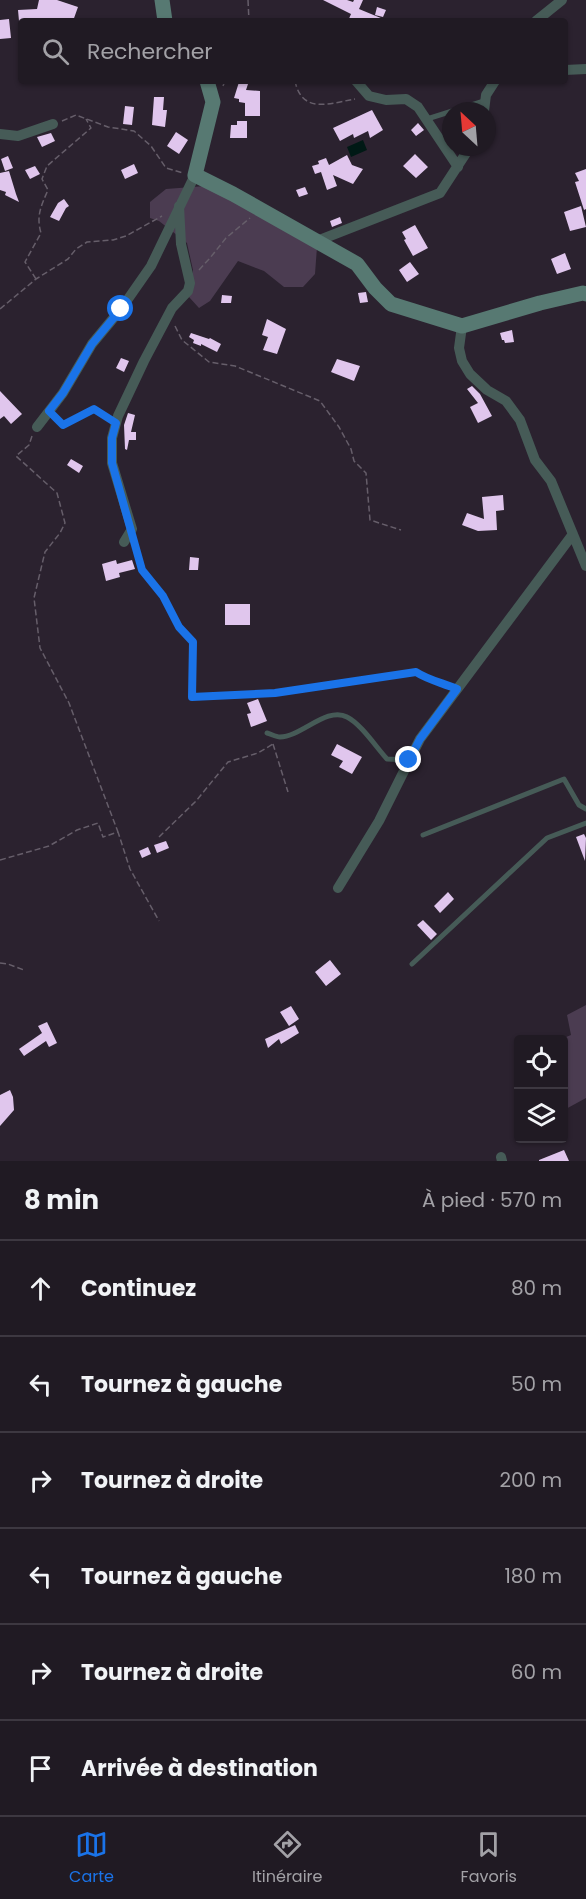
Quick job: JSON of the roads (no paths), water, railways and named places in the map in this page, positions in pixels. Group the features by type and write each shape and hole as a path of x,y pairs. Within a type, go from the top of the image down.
{"street":[{"path":"162,0 165,18"},
{"path":"540,18 562,0"},
{"path":"568,70 586,69"},
{"path":"37,427 63,393 92,344 121,309 151,266 195,176 213,102 208,84"},
{"path":"359,84 369,96 386,100 406,99 418,107 458,167"},
{"path":"485,102 486,94 493,84"},
{"path":"0,134 18,136 53,124"},
{"path":"317,241 440,193 465,156"},
{"path":"195,176 259,208 357,264 375,288 391,304 462,326 540,303 586,294"},
{"path":"124,542 132,529 112,463 112,438 116,423 144,361 172,308 188,291 189,279 181,244 179,206"},
{"path":"462,326 459,348 462,361 470,374 487,390 506,401 520,420 535,460 551,481 586,566"},
{"path":"338,888 379,821 420,739 573,534"}],"lane":[{"path":"427,118 442,115"},
{"path":"267,733 279,738 338,714 348,717 387,759 409,760"},
{"path":"423,835 564,779 579,805 586,809"},
{"path":"412,964 547,837 586,823"}]}
